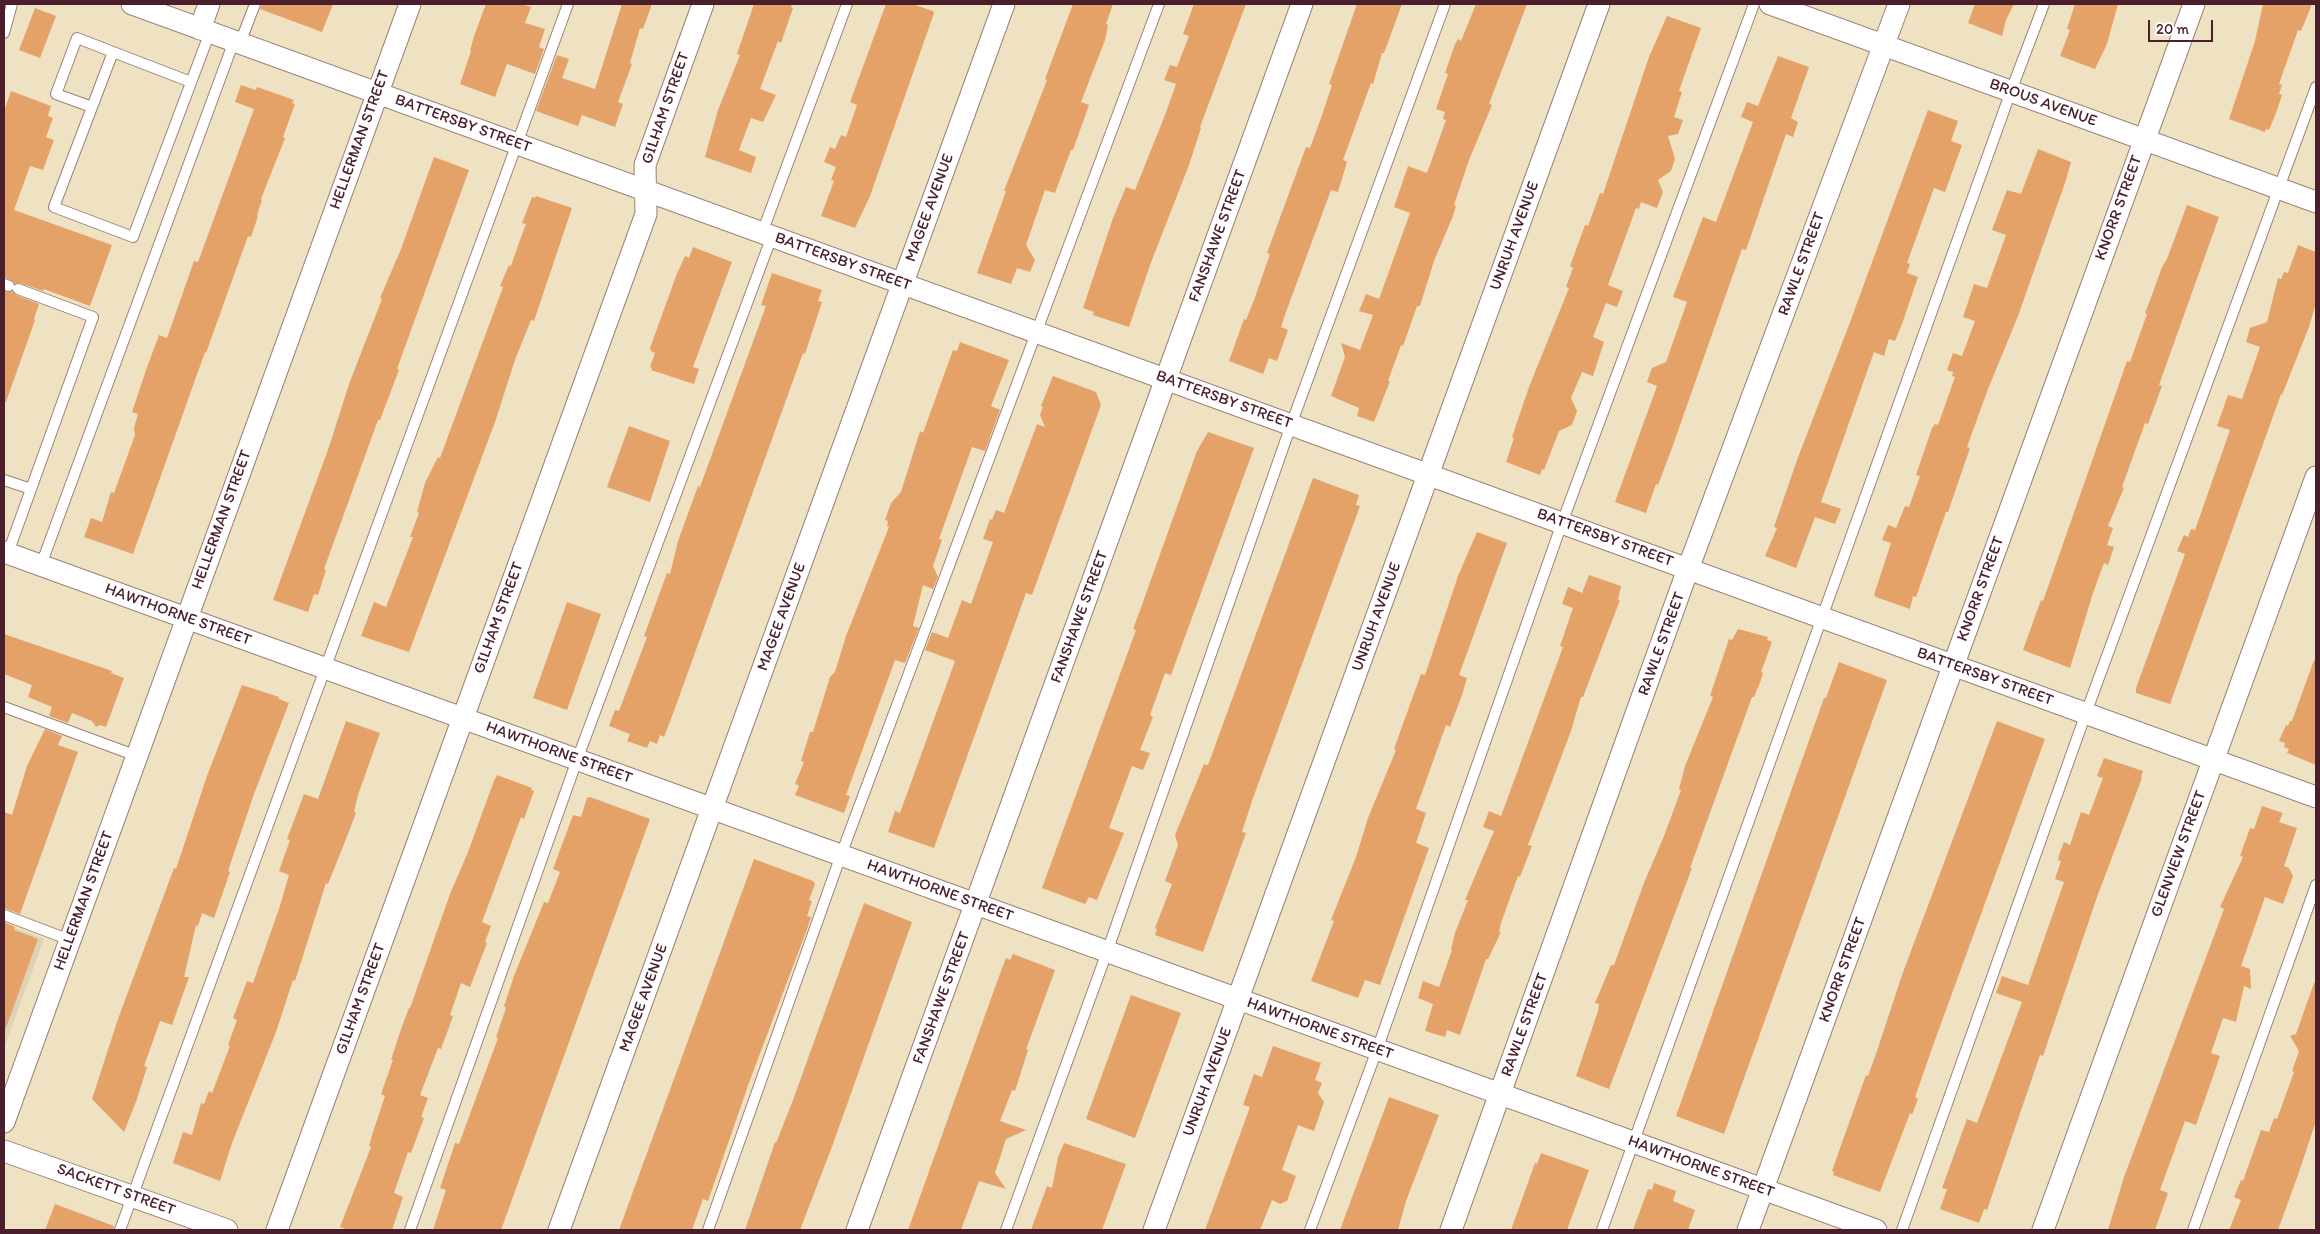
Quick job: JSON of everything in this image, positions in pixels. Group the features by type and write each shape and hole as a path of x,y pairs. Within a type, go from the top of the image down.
{"street":[{"name":"BATTERSBY STREET","path":"132,4 2316,797"},
{"path":"205,31 209,4"},
{"name":"HELLERMAN STREET","path":"4,1122 410,4"},
{"name":"GILHAM STREET","path":"277,1230 646,214 645,165 703,4"},
{"name":"MAGEE AVENUE","path":"559,1230 1004,4"},
{"name":"FANSHAWE STREET","path":"857,1230 1302,4"},
{"name":"UNRUH AVENUE","path":"1154,1230 1599,4"},
{"name":"BROUS AVENUE","path":"1770,4 2316,202"},
{"name":"RAWLE STREET","path":"1452,1230 1688,569 1899,4"},
{"name":"KNORR STREET","path":"1748,1230 2194,4"},
{"name":"GLENVIEW STREET","path":"2043,1230 2316,478"},
{"name":"HAWTHORNE STREET","path":"6,553 1876,1230"},
{"name":"SACKETT STREET","path":"4,1151 227,1230"}],"lane":[{"path":"4,33 12,4"},
{"path":"41,565 237,42 255,4"},
{"path":"120,1230 568,4"},
{"path":"410,1230 767,234 847,4"},
{"path":"708,1230 841,855 1159,4"},
{"path":"1006,1230 1107,952 1291,425 1445,4"},
{"path":"1310,1230 1377,1050 1562,523 1754,4"},
{"path":"1602,1230 1635,1143 2011,91 2044,4"},
{"path":"113,52 54,207 133,237 191,82 205,31"},
{"path":"92,107 56,94 77,38 191,82"},
{"path":"1902,1230 2086,713 2316,87"},
{"path":"6,553 93,316 10,286"},
{"path":"4,480 31,489"},
{"path":"4,707 137,756"},
{"path":"2193,1230 2316,885"},
{"path":"4,915 70,940"}],"shaded area":[{"path":"4,924 44,939 4,1048"}],"building":[{"path":"262,4 333,4 322,32 260,9"},
{"path":"486,4 521,4 531,7 525,23 545,29 539,47 544,49 535,74 507,64 495,97 460,84 474,36"},
{"path":"622,4 652,4 643,29 640,28 630,63 632,64 618,102 623,104 615,127 582,115 578,126 536,111 557,55 569,59 562,78 595,89"},
{"path":"754,4 792,4 791,7 793,8 781,43 778,41 760,89 776,95 763,122 751,118 739,150 756,157 751,173 705,157 718,110 740,55 737,54"},
{"path":"886,4 912,4 934,13 870,196 855,228 821,216 834,181 831,180 836,167 824,162 830,147 835,149 841,135 846,137 857,105 850,102"},
{"path":"1073,4 1113,4 1106,24 1108,25 1105,40 1081,102 1089,105 1073,150 1071,150 1055,193 1045,190 1026,245 1035,260 1030,272 1017,268 1011,284 977,273 1006,191 1004,191 1047,80 1045,79"},
{"path":"1194,4 1246,4 1129,327 1093,315 1094,312 1083,308 1113,218 1126,187 1135,190 1165,115 1176,84 1164,80 1170,65 1177,67 1189,36 1183,34"},
{"path":"1357,4 1402,4 1343,160 1347,162 1338,192 1331,190 1286,312 1281,327 1288,330 1277,361 1269,358 1263,374 1229,361 1244,319 1246,320 1254,300 1270,254 1267,253 1306,147 1310,148 1321,118 1332,85 1329,84"},
{"path":"1476,4 1527,4 1489,104 1492,105 1469,160 1454,205 1456,206 1453,216 1434,261 1420,306 1417,306 1403,346 1401,345 1388,381 1390,381 1374,422 1357,416 1359,408 1331,396 1345,357 1341,343 1360,350 1373,315 1359,311 1366,294 1379,299 1410,213 1394,207 1408,166 1427,173 1446,120 1443,119 1445,112 1436,109 1448,74 1445,73 1455,44 1458,39 1461,41"},
{"path":"1975,4 2014,4 2006,20 2002,36 1968,23"},
{"path":"2075,4 2118,4 2107,44 2095,69 2060,56 2070,30 2067,29"},
{"path":"2263,4 2312,4 2301,31 2298,30 2279,84 2282,85 2279,94 2282,95 2269,130 2266,129 2265,132 2229,119 2255,41"},
{"path":"35,8 56,16 40,58 19,50"},
{"path":"1667,16 1701,28 1679,91 1682,92 1674,117 1683,120 1678,134 1668,136 1675,159 1671,171 1658,180 1663,192 1657,208 1641,202 1639,209 1636,208 1608,285 1623,291 1617,307 1606,303 1593,337 1604,342 1593,376 1582,372 1571,398 1577,411 1572,425 1559,431 1544,470 1542,469 1540,475 1506,462 1514,438 1512,437 1529,387 1569,288 1566,287 1573,268 1570,266 1585,225 1588,226 1600,193 1603,194 1649,57"},
{"path":"1778,56 1809,67 1791,118 1798,122 1793,137 1786,134 1746,250 1742,249 1672,448 1646,513 1615,502 1657,386 1647,382 1652,368 1666,362 1687,302 1673,297 1703,217 1716,222 1753,122 1741,117 1747,102 1758,106"},
{"path":"241,85 256,90 257,87 294,100 292,103 295,104 283,137 285,138 261,199 251,237 248,236 133,554 84,537 91,518 102,522 111,492 114,493 135,435 134,428 138,414 132,412 146,370 159,335 167,338 194,261 198,262 254,109 235,102"},
{"path":"11,91 51,106 48,116 53,118 46,137 54,140 43,170 30,166 14,210 112,245 90,306 44,289 43,291 15,283 4,277 4,111"},
{"path":"1928,110 1958,121 1951,141 1962,145 1945,192 1934,188 1907,263 1910,264 1907,273 1918,277 1902,324 1895,341 1889,339 1884,356 1874,352 1821,502 1841,509 1835,524 1815,517 1796,568 1765,556 1777,528 1774,527 1797,460"},
{"path":"2038,149 2071,162 2066,180 2018,316 1967,447 1970,448 1948,512 1946,512 1916,597 1913,596 1910,609 1874,595 1891,543 1882,540 1888,525 1896,528 1905,506 1909,507 1920,476 1916,475 1932,428 1935,424 1938,425 1955,377 1952,376 1953,372 1947,370 1953,353 1962,356 1975,321 1963,317 1974,284 1987,288 2006,235 1992,230 2007,190 2021,194"},
{"path":"434,157 469,170 397,369 399,370 380,420 378,420 324,569 326,570 318,595 314,594 308,612 273,600 329,447 349,384 382,299 380,298 401,249"},
{"path":"536,196 572,208 534,321 531,320 515,360 495,422 409,652 361,636 374,602 386,607 413,537 410,537 419,513 417,512 425,483 438,457 440,458 503,287 500,286 509,265 511,266 526,224 522,223 532,197 535,198"},
{"path":"2187,205 2219,217 2159,385 2162,386 2148,424 2145,423 2122,487 2124,488 2108,526 2113,528 2107,545 2114,547 2108,565 2104,563 2093,593 2070,668 2023,650 2041,600 2043,601 2127,361 2130,362 2147,314 2145,313"},
{"path":"2298,245 2316,252 2316,303 2309,327 2281,394 2170,704 2136,693 2136,688 2185,554 2177,551 2184,535 2188,537 2191,529 2195,530 2230,430 2217,426 2228,395 2242,399 2260,347 2246,342 2250,328 2267,322 2278,278 2281,279 2284,272 2288,273"},
{"path":"693,247 732,262 693,367 699,369 694,384 651,370 652,368 650,367 655,353 650,348 676,276 685,256 689,258"},
{"path":"772,273 822,290 818,301 822,302 805,354 803,353 664,737 660,735 657,744 650,741 647,748 627,741 630,734 609,726 615,710 619,711 647,637 644,636 667,573 670,574 678,541 698,486 700,487 766,306 761,305"},
{"path":"4,291 12,292 39,304 6,402 4,402"},
{"path":"960,342 1009,360 991,406 1000,410 985,451 972,447 939,539 942,540 933,566 938,577 933,589 923,585 913,626 919,628 905,663 895,660 846,795 850,796 844,813 795,795 799,786 795,784 804,762 801,761 810,732 813,732 830,677 835,672 846,636 889,527 887,526 888,521 885,520 891,503 901,492 920,431 923,433 953,350 957,351"},
{"path":"1053,376 1096,392 1101,405 1032,595 1026,593 934,848 888,832 895,811 900,813 955,661 925,650 932,632 948,638 962,600 971,604 993,542 983,539 990,519 992,520 996,510 1004,513 1037,424 1045,427 1040,415 1043,407 1041,406"},
{"path":"629,426 670,441 650,502 607,487"},
{"path":"1208,432 1254,448 1171,675 1165,673 1150,715 1153,717 1140,750 1150,753 1143,770 1132,766 1109,828 1124,833 1097,900 1089,897 1085,904 1042,888 1136,630 1133,629 1197,451"},
{"path":"1313,478 1359,495 1356,505 1360,506 1253,798 1242,832 1246,833 1203,952 1155,935 1157,929 1155,928 1172,884 1165,881 1178,845 1175,835 1204,764 1208,765"},
{"path":"1477,532 1507,543 1459,675 1467,678 1462,695 1450,727 1446,725 1416,809 1426,813 1416,843 1429,848 1380,985 1365,980 1358,998 1311,981 1334,921 1331,920 1356,857 1368,818 1396,750 1394,749 1421,674 1425,675 1458,576"},
{"path":"1589,575 1621,586 1618,600 1620,600 1583,697 1581,697 1571,731 1528,845 1532,846 1520,877 1518,876 1501,923 1499,932 1501,932 1488,959 1486,959 1460,1035 1447,1030 1445,1037 1425,1031 1433,1004 1418,998 1423,981 1439,987 1452,950 1455,933 1468,900 1465,900 1494,831 1483,827 1489,811 1501,816 1563,647 1560,646 1573,608 1562,604 1568,587 1582,593"},
{"path":"567,602 601,614 567,710 533,698"},
{"path":"1738,629 1768,637 1767,640 1772,642 1761,672 1763,673 1761,680 1754,697 1752,697 1690,868 1692,868 1609,1089 1576,1076 1598,1011 1599,1004 1595,1003 1611,965 1614,965 1681,790 1679,789 1685,766 1713,697 1710,696 1729,639 1732,640"},
{"path":"4,634 112,671 111,673 124,678 106,727 100,725 96,727 92,721 72,713 68,723 49,716 52,707 28,697 32,685 4,674"},
{"path":"2314,660 2316,660 2316,765 2287,753 2289,749 2284,747 2285,743 2279,741 2286,725 2288,726 2290,721 2292,721"},
{"path":"1839,662 1887,680 1724,1134 1676,1116 1824,698 1826,698"},
{"path":"242,685 279,697 279,699 289,703 254,794 214,918 202,913 198,926 196,925 184,977 189,977 172,1025 160,1021 144,1066 147,1067 137,1099 124,1132 92,1099 118,1019 174,868 176,869 207,776"},
{"path":"346,721 380,733 358,795 354,812 356,813 328,884 326,883 295,981 293,980 276,1032 232,1143 220,1181 173,1163 183,1132 192,1135 201,1103 204,1104 209,1091 212,1093 230,1046 228,1045 237,1020 233,1018 247,981 253,983 289,875 279,871 290,840 287,839 304,794 318,799"},
{"path":"1997,721 2045,739 1935,1040 1915,1097 1918,1099 1912,1115 1910,1113 1880,1192 1833,1175 1834,1172 1832,1171 1866,1075 1868,1076 1876,1054 1902,975"},
{"path":"45,729 62,736 58,745 78,752 20,914 4,908 4,812 12,815 27,766"},
{"path":"2104,758 2143,771 2142,778 2097,897 2043,1056 2040,1055 1987,1210 1984,1209 1979,1223 1940,1209 1947,1189 1942,1188 1967,1119 1977,1123 2022,1002 1996,993 2002,976 2028,985 2064,882 2055,879 2061,861 2058,860 2059,855 2064,842 2070,845 2081,812 2089,815 2103,778 2097,776"},
{"path":"497,775 532,788 531,790 534,791 524,819 521,817 482,922 491,926 485,942 487,943 470,987 461,983 450,1015 453,1016 448,1030 441,1049 438,1048 420,1095 428,1098 421,1117 424,1118 411,1153 408,1152 394,1193 403,1197 392,1230 349,1230 340,1227 371,1147 369,1146 385,1096 381,1094 401,1029 450,894"},
{"path":"590,797 650,819 501,1230 433,1230 446,1190 440,1188 455,1143 459,1144 498,1038 496,1037 506,1008 504,1006 514,976 544,902 548,903 560,872 553,869 573,815 581,817 587,798"},
{"path":"2262,806 2283,813 2279,822 2297,828 2284,866 2289,868 2293,876 2283,904 2265,897 2241,966 2250,969 2251,989 2244,986 2236,1022 2223,1018 2211,1053 2220,1056 2196,1125 2185,1121 2160,1190 2168,1193 2155,1230 2108,1230 2124,1177 2224,909 2220,907 2243,857 2240,856 2250,828 2254,829"},
{"path":"754,859 813,881 815,884 809,900 812,901 807,916 811,917 806,932 750,1080 708,1201 703,1199 692,1230 619,1230"},
{"path":"864,903 912,922 833,1144 800,1230 745,1230 775,1142 793,1100"},
{"path":"4,922 15,927 14,930 38,939 6,1028 4,1028"},
{"path":"1013,954 1055,970 1026,1049 1028,1050 1015,1091 1012,1090 1000,1121 1026,1130 1006,1139 995,1173 1006,1189 979,1181 961,1230 908,1230 998,979 1006,958 1010,960"},
{"path":"2314,983 2316,983 2316,1121 2298,1175 2278,1230 2229,1230 2241,1200 2234,1197 2241,1180 2243,1181 2261,1130 2269,1132 2274,1118 2277,1119 2294,1072 2292,1071 2299,1051 2290,1036 2296,1034"},
{"path":"1131,995 1181,1013 1135,1138 1086,1119"},
{"path":"1273,1046 1321,1063 1315,1080 1322,1083 1318,1093 1324,1102 1314,1131 1298,1125 1282,1170 1296,1176 1287,1201 1280,1204 1272,1200 1260,1230 1205,1230 1250,1107 1243,1105 1254,1074 1262,1077"},
{"path":"1389,1097 1439,1115 1406,1201 1398,1230 1340,1230"},
{"path":"1064,1143 1126,1164 1102,1230 1031,1230 1047,1186 1052,1188 1058,1157"},
{"path":"1541,1153 1589,1170 1567,1230 1511,1230 1535,1163 1537,1164"},
{"path":"1654,1183 1676,1191 1673,1201 1695,1210 1688,1230 1633,1230 1648,1189 1652,1190"},
{"path":"55,1204 114,1226 113,1230 45,1230"}]}
